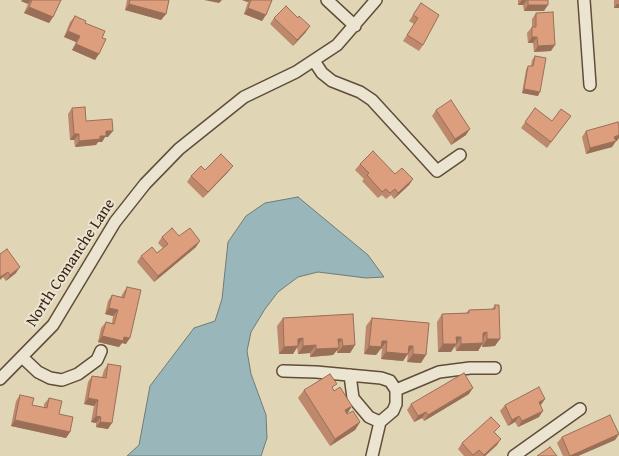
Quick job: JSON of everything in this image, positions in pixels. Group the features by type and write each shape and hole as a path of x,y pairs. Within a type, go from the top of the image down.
{"street":[{"path":"327,0 355,26"},
{"name":"North Comanche Lane","path":"0,379 53,325 115,222 145,184 179,149 244,97 314,61 337,45 376,0"},
{"path":"584,0 590,85"},
{"path":"314,61 332,81 360,92 372,100 437,171 460,155"},
{"path":"22,357 38,372 50,378 62,380 78,374 97,360 101,352"},
{"path":"396,390 439,372 470,368 495,368"},
{"path":"283,371 381,378 390,382 396,390 396,404 392,411 380,422 372,456"},
{"path":"350,376 353,398 357,405 369,417 380,422"},
{"path":"514,456 580,409"}],"water":[{"path":"298,197 368,255 384,277 366,278 318,272 298,277 278,292 265,309 251,332 247,351 251,374 266,415 267,438 261,456 127,456 139,445 150,386 194,328 215,321 222,299 228,242 246,216 265,203"}],"building":[{"path":"32,0 61,0 53,17 29,7"},
{"path":"130,0 169,0 166,14 129,4"},
{"path":"251,0 272,0 266,15 248,8"},
{"path":"528,0 548,0 548,5 528,5"},
{"path":"421,3 439,15 423,45 407,35 418,18 413,15"},
{"path":"286,6 298,18 299,16 310,26 297,40 274,18"},
{"path":"553,12 555,45 538,46 537,37 532,37 532,27 536,27 536,13"},
{"path":"75,16 86,21 85,23 105,31 102,38 106,39 99,54 76,44 80,36 68,31"},
{"path":"535,56 546,58 540,92 524,89 528,66 533,66"},
{"path":"451,100 470,129 455,139 436,110"},
{"path":"85,107 86,121 112,119 113,131 106,131 106,136 100,136 100,139 79,141 79,134 74,134 72,108"},
{"path":"535,108 552,121 561,109 571,116 551,142 525,122"},
{"path":"618,122 619,135 614,137 616,141 590,148 586,131"},
{"path":"373,151 395,174 402,168 413,179 398,193 395,189 390,193 386,189 382,192 367,175 369,173 360,164"},
{"path":"221,154 233,166 208,192 191,176 201,166 205,170"},
{"path":"172,228 179,236 190,228 200,241 158,276 141,256 152,247 157,253 168,244 162,237"},
{"path":"7,249 20,267 10,275 8,272 0,277 0,254"},
{"path":"127,287 141,290 130,338 124,337 123,341 102,336 106,322 114,324 118,310 109,308 112,295 124,298"},
{"path":"495,305 499,305 500,339 487,339 487,332 483,333 483,343 461,344 461,337 456,337 457,344 443,344 442,314 469,313 469,310 495,309"},
{"path":"353,314 355,345 343,346 342,339 338,339 339,348 316,349 316,345 303,346 303,338 298,339 298,346 284,347 283,318"},
{"path":"372,318 429,323 426,355 413,354 413,346 409,346 408,354 386,352 387,341 382,341 381,347 369,346"},
{"path":"108,364 121,366 112,423 100,422 101,417 96,416 98,400 88,398 92,376 106,378"},
{"path":"464,373 473,388 428,415 426,412 418,416 411,404"},
{"path":"330,374 337,384 332,387 334,391 340,387 352,406 345,410 347,414 353,411 360,422 335,439 304,390"},
{"path":"539,387 545,399 539,402 543,411 522,421 519,416 512,420 505,405"},
{"path":"20,395 34,398 32,405 47,408 49,398 62,401 59,414 73,417 70,432 15,420"},
{"path":"610,415 619,434 570,456 562,437"},
{"path":"491,417 500,426 494,432 501,439 484,455 479,450 473,455 462,443"},
{"path":"550,447 557,456 537,456"}]}
